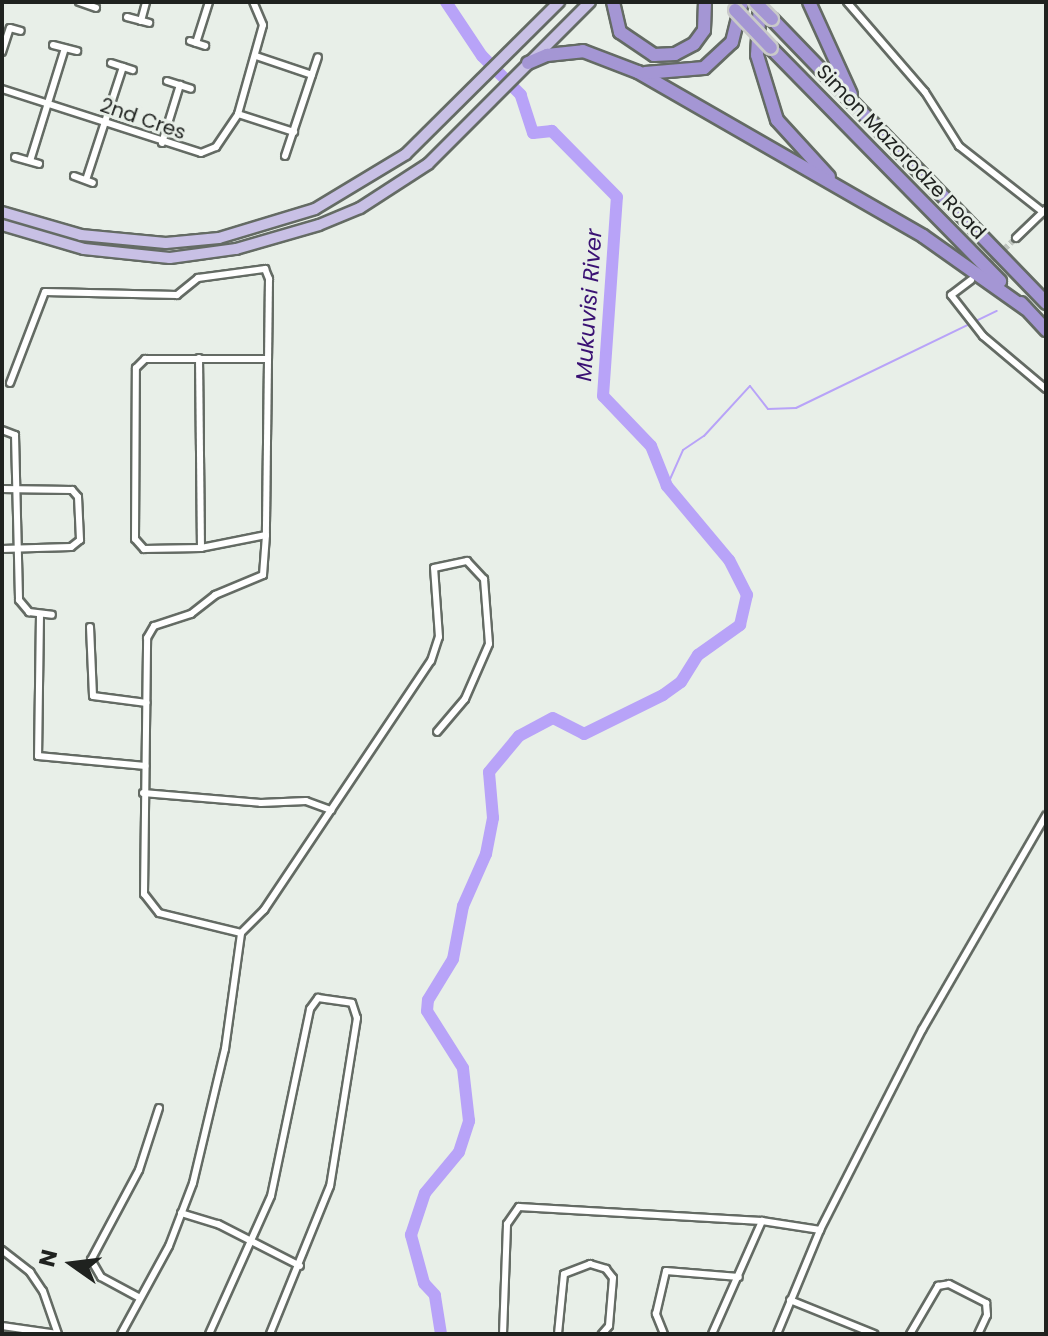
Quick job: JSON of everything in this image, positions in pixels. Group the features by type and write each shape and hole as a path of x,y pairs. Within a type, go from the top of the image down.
{"highway":[{"path":"613,2 620,32 654,55 675,54 694,44 704,30 705,2"},
{"path":"757,2 757,55 777,120 843,190"},
{"name":"Simon Mazorodze Road","path":"757,2 1046,303"},
{"path":"809,2 855,103"},
{"path":"638,72 660,75 704,68 732,42 735,5"},
{"name":"Simon Mazorodze Road","path":"735,5 771,48 1046,330"},
{"path":"528,63 547,55 583,51 638,72 960,259 1026,309"}],"main road":[{"path":"2,212 108,239 166,243 219,238 347,193 406,154 477,87 559,2"},
{"path":"2,225 55,243 143,257 195,256 277,239 360,208 428,164 590,2"}],"street":[{"path":"127,17 145,22 146,2"},
{"path":"205,46 193,42 209,2"},
{"name":"2nd Cres","path":"2,89 189,152 216,147 238,114 256,56 263,20 253,2"},
{"path":"847,2 925,92 959,146 1044,211 1016,238"},
{"path":"83,3 96,8"},
{"path":"2,52 6,26 21,31"},
{"path":"53,45 77,51"},
{"path":"30,161 65,48"},
{"path":"256,56 312,75"},
{"path":"285,156 318,57"},
{"path":"111,63 133,70"},
{"path":"74,176 89,182 123,67"},
{"path":"167,81 191,89"},
{"path":"162,143 180,85"},
{"path":"238,114 294,132"},
{"path":"15,157 39,164"},
{"path":"10,383 45,292 177,295 198,278 265,269 266,535 263,575 148,632 143,793 144,894 159,913 241,933"},
{"path":"971,280 951,295 983,336 1046,389"},
{"path":"199,358 201,548"},
{"path":"266,535 201,548 144,549 135,539 136,368 145,359 267,359"},
{"path":"2,430 15,435 22,549 19,600 22,608 40,615 52,615"},
{"path":"2,489 72,490 78,497 76,546 2,549"},
{"path":"121,1334 181,1213 225,1049 241,933 264,910 431,661 439,637 434,568 467,561 484,579 489,644 465,699 437,732"},
{"path":"40,615 38,756 146,766"},
{"path":"90,627 93,696 147,703"},
{"path":"143,793 261,803 306,801 331,810"},
{"path":"777,1334 820,1230 930,1017 1046,815"},
{"path":"209,1334 273,1187 310,1009 318,998 352,1003 357,1018 330,1186 270,1334"},
{"path":"140,1298 101,1277 91,1260 139,1170 159,1108"},
{"path":"503,1334 507,1224 513,1210 762,1221 820,1230"},
{"path":"181,1213 218,1224 300,1266"},
{"path":"712,1334 762,1221"},
{"path":"2,1250 30,1272 43,1291 57,1334 2,1326"},
{"path":"558,1334 564,1274 590,1264 606,1269 613,1278 609,1326 602,1334"},
{"path":"664,1334 656,1314 666,1271 739,1277"},
{"path":"910,1334 938,1286 949,1284 986,1303 987,1315 978,1334"},
{"path":"790,1300 874,1334"}],"waterway":[{"name":"Mukuvisi River","path":"441,1334 435,1295 424,1283 411,1235 425,1193 459,1152 469,1121 463,1068 427,1011 428,1000 453,959 463,906 486,854 493,818 489,772 519,736 553,718 584,734 663,695 681,682 698,655 740,625 747,595 729,560 667,486 651,446 603,396 617,197 552,131 533,133 521,95 482,56 446,2"},
{"path":"667,486 683,450 704,436 750,386 768,409 796,408 997,311"}],"tunnel":[{"path":"984,268 1016,238"}]}
